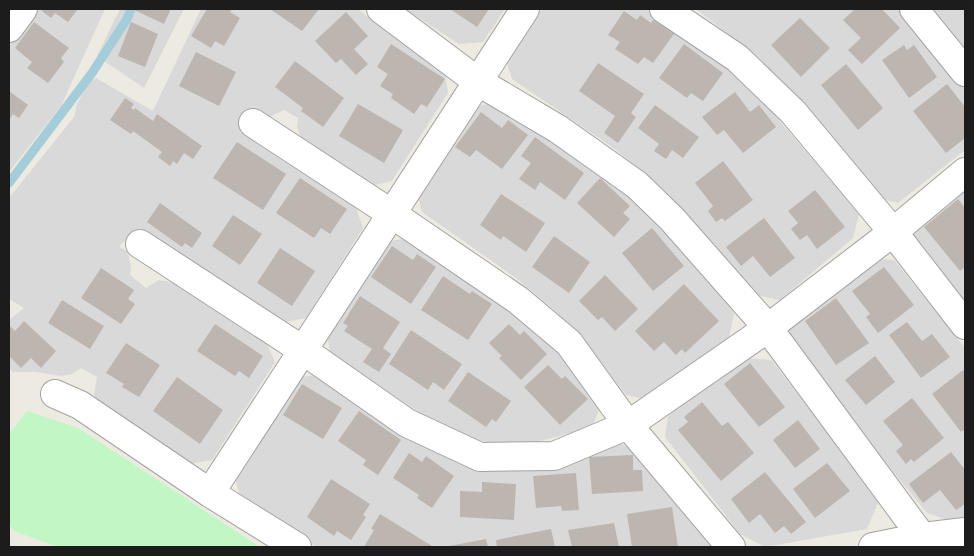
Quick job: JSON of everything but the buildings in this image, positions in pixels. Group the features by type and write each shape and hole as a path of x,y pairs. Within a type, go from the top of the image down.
{"street":[{"path":"9,28 23,9"},
{"path":"381,9 477,81 558,129 637,184 672,219 768,328 922,537"},
{"path":"210,493 304,351 524,9"},
{"path":"664,9 737,58 793,112 893,232 965,325"},
{"path":"914,9 965,72"},
{"path":"253,123 392,214 518,300 569,343 628,425 731,547"},
{"path":"140,244 304,351 407,423 480,457 554,456 628,425 768,328 893,232 965,172"},
{"path":"55,394 80,404 210,493 297,547"},
{"path":"872,547 922,537 965,532"}],"shaded area":[{"path":"33,9 105,9 61,106 9,172 9,40"},
{"path":"120,9 184,9 144,88 97,56"},
{"path":"201,9 358,9 374,22 444,67 448,93 392,181 371,186 301,138 297,127 298,118 284,110 269,117 256,114 240,132 355,205 363,228 306,318 280,323 140,228 119,246 128,252 131,267 130,275 146,288 159,280 176,283 266,342 275,362 212,460 189,464 100,406 94,395 97,377 81,368 72,374 61,376 36,372 13,372 9,369 9,320 24,308 9,299 9,198 74,117 77,104 89,82 96,78 153,111"},
{"path":"405,9 505,9 483,42 459,44"},
{"path":"533,9 650,9 721,56 749,85 859,214 853,238 780,300 751,294 696,225 649,177 612,147 512,79 504,54"},
{"path":"696,9 901,9 965,88 965,150 898,203 873,197 740,43"},
{"path":"931,9 965,9 965,52"},
{"path":"497,102 615,184 659,223 734,313 729,338 650,400 626,395 587,344 553,309 516,278 422,212 417,192 473,107"},
{"path":"965,181 965,310 913,243 914,221"},
{"path":"407,238 463,274 550,342 602,403 592,427 537,442 499,444 469,438 441,427 330,352 326,329 385,242"},
{"path":"866,258 894,260 965,348 965,517 947,520 927,513 787,342 793,318"},
{"path":"743,358 771,360 880,498 867,529 765,547 740,534 665,437 668,416"},
{"path":"321,374 504,469 582,460 617,443 642,451 714,547 316,547 240,496 234,474 296,378"}],"green space":[{"path":"27,411 78,428 260,547 58,547 14,531 9,523 9,434"}],"waterway":[{"path":"9,183 92,73 127,19 131,9"}]}
